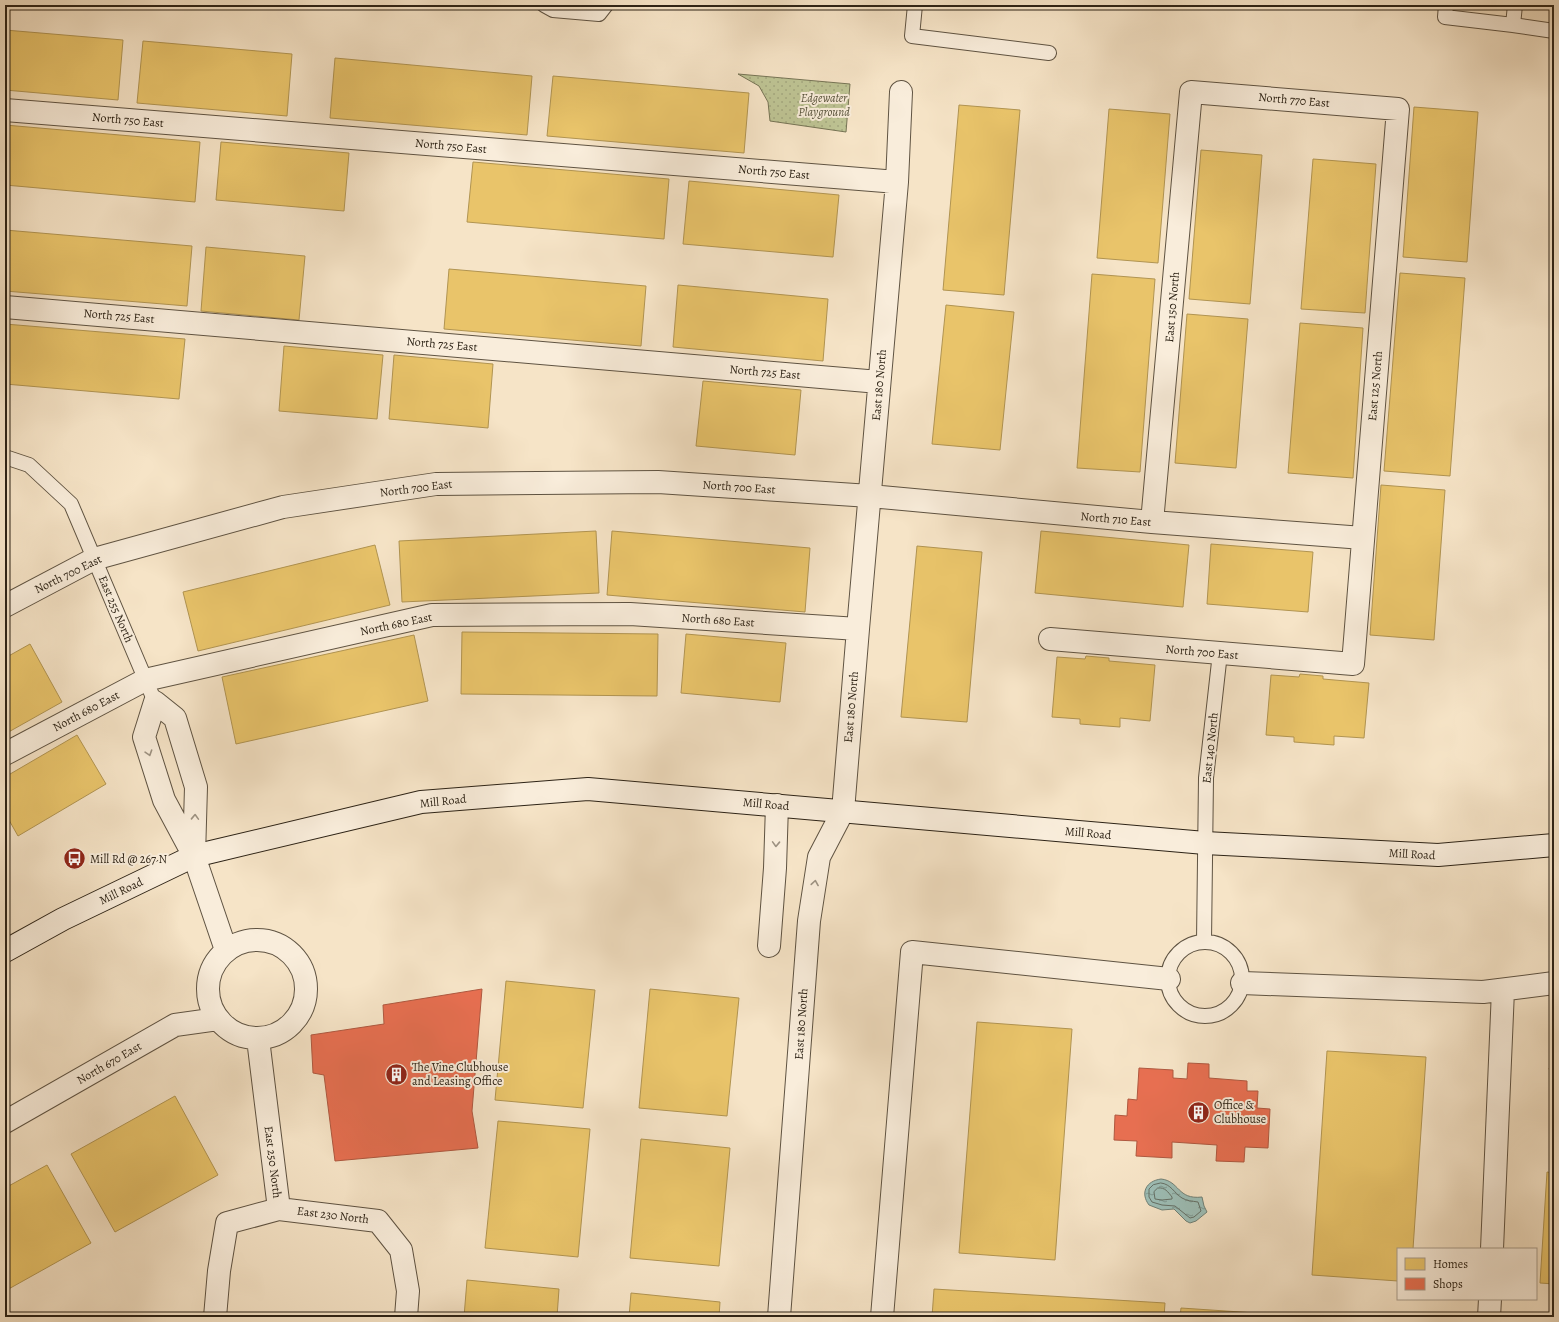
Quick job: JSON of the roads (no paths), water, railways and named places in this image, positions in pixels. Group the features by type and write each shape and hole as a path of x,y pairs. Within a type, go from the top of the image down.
{"street":[{"name":"East 180 North","path":"779,1317 809,921 820,857 843,811 897,182 901,92"},
{"name":"North 770 East","path":"1191,92 1398,109"},
{"name":"East 150 North","path":"1152,522 1191,92"},
{"name":"East 125 North","path":"1353,664 1398,109"},
{"name":"North 750 East","path":"5,110 897,182"},
{"name":"North 725 East","path":"5,307 879,382"},
{"name":"North 700 East","path":"5,606 94,559 284,507 436,484 658,482 870,496"},
{"name":"North 710 East","path":"870,496 1152,522 1363,538"},
{"name":"North 680 East","path":"5,754 145,680 432,615 630,614 858,629"},
{"name":"North 700 East","path":"1050,639 1353,664"},
{"name":"East 255 North","path":"155,702 175,718 196,787 194,856"},
{"path":"155,702 144,737 164,800 194,856 226,950"},
{"name":"Mill Road","path":"5,951 63,919 194,856 420,802 588,789 1205,843 1438,855 1554,845"},
{"path":"769,946 775,868 777,805"},
{"path":"258,939 275,943 289,951 300,965 306,981 305,998 299,1014 288,1027 273,1036 258,1039 242,1037 229,1030 218,1020 210,1006 207,991 209,975 216,961 226,950 241,942 258,939"},
{"path":"882,1317 912,952 1168,979"},
{"path":"1242,983 1484,992 1554,983"},
{"path":"1492,1248 1503,990"},
{"name":"North 670 East","path":"5,1122 175,1024 218,1020"},
{"name":"East 250 North","path":"215,1317 219,1271 227,1223 279,1209 258,1039"},
{"name":"East 230 North","path":"279,1209 378,1221 401,1250 408,1291 406,1317"},
{"path":"1489,1317 1490,1300"}],"lane":[{"path":"544,5 554,10 599,14 606,5"},
{"path":"914,5 912,36 1049,53"},
{"path":"1446,5 1445,17 1554,31"},
{"path":"1512,25 1515,5"},
{"name":"East 255 North","path":"5,457 28,465 71,504 155,702"},
{"name":"East 140 North","path":"1204,941 1206,778 1220,653"},
{"path":"1204,941 1217,943 1228,949 1236,958 1242,970 1242,983 1239,994 1232,1004 1223,1011 1212,1016 1200,1016 1189,1012 1179,1005 1172,995 1168,983 1172,960 1181,950 1191,944 1204,941"}],"water":[{"path":"1161,1179 1172,1183 1188,1196 1202,1197 1207,1212 1196,1221 1190,1223 1174,1209 1162,1210 1149,1205 1145,1196 1146,1188 1152,1182"}],"place":[{"name":"Mill Rd @ 267 N","path":"75,859"},
{"name":"The Vine Clubhouse and Leasing Office","path":"397,1074"},
{"name":"Office & Clubhouse","path":"1199,1112"}],"park label":[{"name":"Edgewater Playground","path":"824,105"}]}
